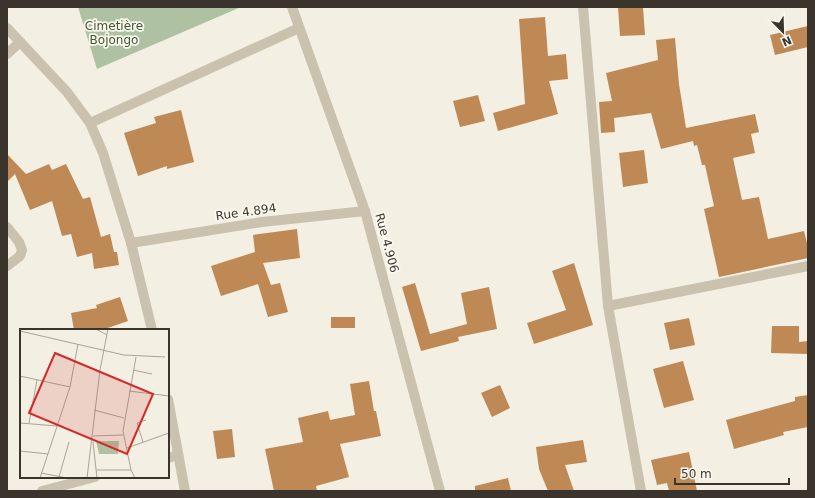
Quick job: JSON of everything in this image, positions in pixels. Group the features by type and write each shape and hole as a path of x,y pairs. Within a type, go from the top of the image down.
{"street":[{"name":"Rue 4.906","path":"292,7 365,211 440,491"},
{"path":"583,7 608,306 641,491"},
{"path":"7,28 66,92 90,123 103,153 131,243 152,329"},
{"path":"90,123 300,28"},
{"path":"7,54 20,42"},
{"name":"Rue 4.894","path":"131,243 262,222 365,211"},
{"path":"7,227 19,242 22,250 20,256 7,266"},
{"path":"608,306 808,266"},
{"path":"169,410 173,456 185,491"},
{"path":"42,491 91,478"}],"green space":[{"name":"Cimetière Bojongo","path":"78,7 241,7 97,69"}],"building":[{"path":"618,7 643,7 645,35 620,36"},
{"path":"545,17 548,56 566,54 568,79 549,81 558,114 498,131 493,113 525,104 519,19"},
{"path":"808,26 808,47 775,55 770,35"},
{"path":"675,38 679,84 686,128 755,114 759,132 751,134 755,153 733,158 742,200 759,197 768,239 804,231 808,247 808,258 719,277 704,209 714,206 705,165 702,165 697,145 694,146 693,141 661,149 651,113 614,118 615,132 601,133 599,102 612,101 606,73 658,60 656,40"},
{"path":"478,95 485,121 460,127 453,101"},
{"path":"181,110 194,162 167,169 167,166 138,176 124,133 156,123 154,117"},
{"path":"644,150 648,183 623,187 619,153"},
{"path":"7,154 26,174 49,164 52,170 66,164 83,199 90,197 101,237 110,234 114,252 117,252 119,265 94,269 92,253 77,257 71,234 62,236 52,201 30,210 15,174 7,182"},
{"path":"297,229 300,258 263,263 271,285 280,283 288,312 268,317 258,284 221,296 211,266 255,252 253,235"},
{"path":"574,263 593,325 534,344 527,323 566,310 552,271"},
{"path":"415,283 430,334 467,324 461,293 489,287 497,329 458,337 459,341 421,351 402,287"},
{"path":"120,297 128,321 105,329 74,329 71,313 97,308 96,305"},
{"path":"331,317 355,317 355,328 331,328"},
{"path":"689,318 695,345 670,350 664,323"},
{"path":"772,326 799,326 799,342 808,341 808,354 771,353"},
{"path":"683,361 694,400 664,408 653,369"},
{"path":"369,381 374,411 376,411 381,436 340,444 349,477 316,486 317,491 274,491 265,449 303,442 298,418 328,411 330,420 355,415 350,384"},
{"path":"500,385 510,408 492,417 481,393"},
{"path":"808,395 808,427 783,432 784,435 734,449 726,420 795,401 795,397"},
{"path":"232,429 235,457 217,459 213,431"},
{"path":"583,440 587,462 565,465 574,491 548,491 539,469 536,447"},
{"path":"689,452 697,491 669,491 667,483 657,485 651,460"},
{"path":"508,478 511,491 475,491 475,486"}]}
